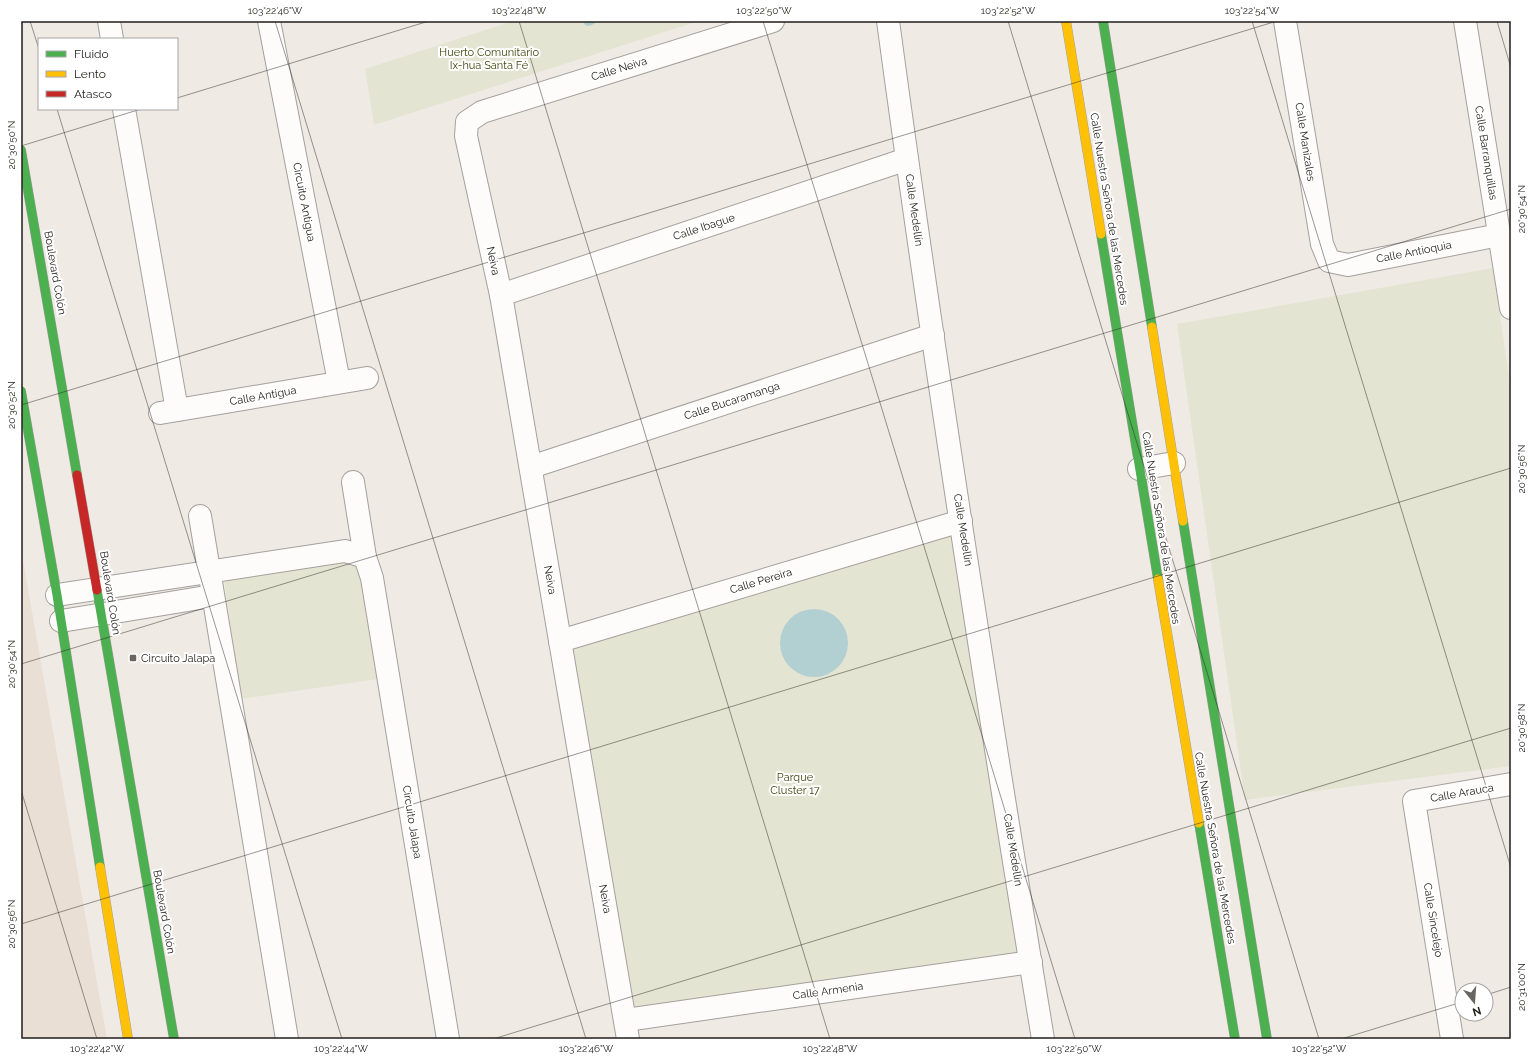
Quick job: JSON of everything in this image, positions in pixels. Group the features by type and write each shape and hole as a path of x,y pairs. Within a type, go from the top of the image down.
{"street":[{"path":"108,21 112,38"},
{"name":"Circuito Antigua","path":"269,21 339,382"},
{"name":"Calle Neiva","path":"467,122 482,112 773,21"},
{"name":"Calle Medellín","path":"888,21 961,521 1043,1039"},
{"name":"Calle Nuestra Señora de las Mercedes","path":"1066,21 1139,469 1235,1039"},
{"name":"Calle Nuestra Señora de las Mercedes","path":"1103,21 1267,1039"},
{"name":"Calle Manizales","path":"1285,21 1322,244 1329,261"},
{"name":"Calle Barranquillas","path":"1464,21 1511,308"},
{"name":"Calle Antigua","path":"124,110 168,412 367,378"},
{"name":"Neiva","path":"467,122 466,136 501,295 627,1030"},
{"name":"Boulevard Colón","path":"21,150 98,589 101,615 174,1039"},
{"name":"Calle Ibague","path":"501,295 907,159"},
{"name":"Calle Antioquia","path":"1329,261 1348,265 1499,235"},
{"name":"Calle Bucaramanga","path":"530,467 933,335"},
{"path":"21,391 57,595 128,1039"},
{"path":"1139,469 1174,463"},
{"name":"Circuito Jalapa","path":"354,482 365,557 372,578 448,1039"},
{"path":"200,516 212,596 287,1039"},
{"name":"Calle Pereira","path":"560,641 961,521"},
{"path":"57,595 345,551 365,557"},
{"path":"61,621 212,596"},
{"name":"Calle Arauca","path":"1414,801 1511,784"},
{"name":"Calle Sincelejo","path":"1414,801 1452,1039"},
{"name":"Calle Armenia","path":"627,1030 1031,962"}],"shaded area":[{"path":"21,549 107,1039 21,1039"}],"green space":[{"name":"Huerto Comunitario Ix-hua Santa Fé","path":"513,21 699,21 374,125 365,69"},
{"path":"1493,268 1511,390 1511,766 1245,800 1177,324"},
{"name":"Parque Cluster 17","path":"961,523 1021,953 634,1009 561,646"},
{"path":"362,560 378,679 241,699 224,579"}],"water":[{"path":"814,609 827,612 838,619 845,630 848,643 845,656 838,667 827,674 814,677 801,674 790,667 783,656 780,643 783,630 790,619 801,612"}],"traffic: fast":[{"path":"1103,21 1152,327"},
{"path":"21,150 77,475"},
{"path":"1101,234 1158,579"},
{"path":"21,391 57,595 100,867"},
{"path":"1183,521 1267,1039"},
{"path":"97,590 174,1039"},
{"path":"1199,823 1235,1039"}],"traffic: slow":[{"path":"1066,21 1101,234"},
{"path":"1152,327 1183,521"},
{"path":"1158,579 1199,823"},
{"path":"100,867 128,1039"}],"traffic: jam":[{"path":"77,475 97,590"}],"place":[{"name":"Circuito Jalapa","path":"133,658"}]}
